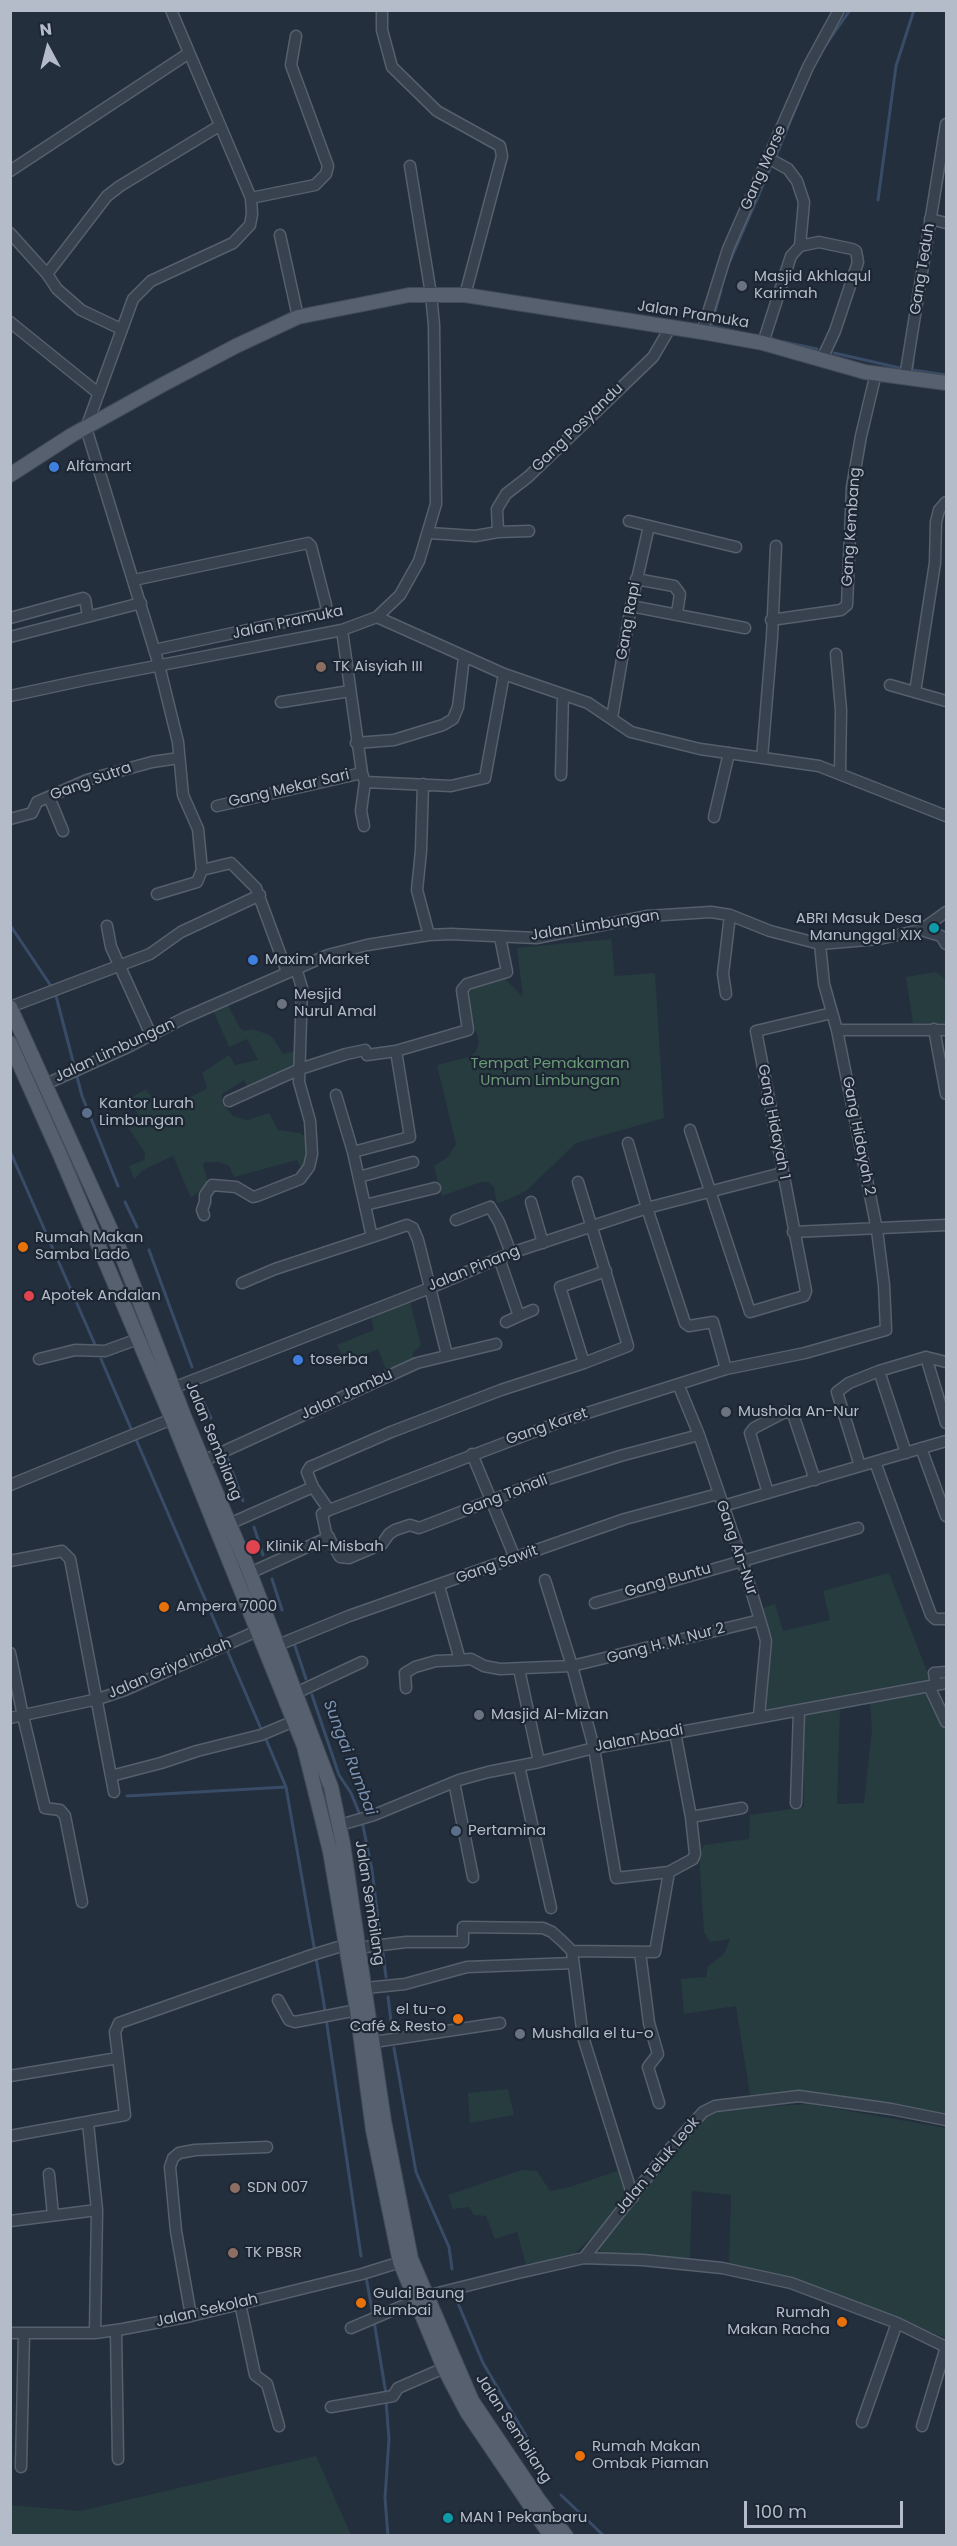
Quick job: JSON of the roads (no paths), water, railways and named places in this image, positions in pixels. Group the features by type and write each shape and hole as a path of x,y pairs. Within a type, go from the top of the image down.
{"main road":[{"name":"Jalan Pramuka","path":"10,475 86,428 225,352 298,318 409,295 465,295 702,332 763,343 876,373 946,383"},
{"name":"Jalan Sembilang","path":"10,1007 119,1248 173,1388 250,1572 346,1823 351,1947 373,2130 406,2260 444,2368 481,2434 551,2535"},
{"name":"Jalan Sembilang","path":"10,1043 45,1118 172,1419 304,1746 351,1947 366,1988 406,2260"},
{"name":"Jalan Sembilang","path":"420,2298 472,2402 538,2499 566,2535"}],"street":[{"path":"157,894 197,882 202,870 198,829 183,795 178,742 159,665 86,428 133,299 151,281 233,243 250,225 252,213 250,198 171,10"},
{"path":"382,10 382,30 392,67 437,111 500,146 502,156 465,295"},
{"name":"Gang Morse","path":"702,332 728,249 808,67 839,10"},
{"path":"250,198 315,185 326,174 328,166 291,65 296,36"},
{"path":"10,171 189,53"},
{"name":"Gang Teduh","path":"905,377 946,124"},
{"path":"47,274 107,196 219,126"},
{"path":"768,158 788,169 797,181 804,202 800,246"},
{"name":"Jalan Pramuka","path":"10,696 342,630 377,617 400,595 419,561 436,504 435,383 431,294 410,166"},
{"path":"930,219 946,223"},
{"path":"10,233 47,274 57,290 81,310 121,329"},
{"path":"280,235 298,318"},
{"path":"763,343 791,256 800,246 819,242 852,249 858,255 858,262 835,331 822,359"},
{"path":"10,322 98,393"},
{"name":"Gang Posyandu","path":"498,532 497,509 506,494 528,477 653,357 670,328"},
{"name":"Gang Kembang","path":"771,620 841,610 847,605 852,488 861,436 876,373"},
{"path":"915,692 935,563 936,522 939,510 946,502"},
{"path":"629,521 736,547"},
{"name":"Gang Rapi","path":"612,718 636,579 649,526"},
{"path":"429,533 475,536 498,532 529,531"},
{"path":"134,579 308,543 311,546 326,605 326,610 322,614 154,650"},
{"path":"762,758 776,546"},
{"path":"636,579 674,586 680,594 677,613"},
{"path":"10,618 83,598 88,615"},
{"path":"10,636 141,603"},
{"path":"631,606 677,613 745,628"},
{"path":"377,617 504,674 588,703 631,732 699,749 819,766 946,816"},
{"name":"Gang Mekar Sari","path":"217,806 363,777 356,743 342,630"},
{"path":"836,654 841,710 840,774"},
{"path":"356,743 394,740 443,725 453,719 458,707 464,657"},
{"path":"364,826 361,811 363,777 451,786 485,778 488,774 504,674"},
{"path":"890,685 946,701"},
{"path":"281,702 350,691"},
{"path":"561,775 563,695"},
{"path":"714,817 729,753"},
{"name":"Gang Sutra","path":"10,819 32,813 34,805 68,787 152,762 179,758"},
{"path":"423,784 422,851 417,890 429,935"},
{"path":"49,796 63,831"},
{"path":"202,870 231,863 243,874 260,895 291,970 302,988 300,1091 310,1121 312,1154 309,1167 300,1179 253,1197 236,1187 212,1185 205,1195 202,1210 204,1215"},
{"path":"10,1007 150,954 181,932 260,895"},
{"name":"Jalan Limbungan","path":"46,1084 291,970 350,949 429,935 451,933 536,938 623,920 677,913 711,912 730,915 770,930 820,944 879,939 921,930 944,940"},
{"path":"921,930 938,920 946,912"},
{"path":"726,994 723,974 730,915"},
{"path":"938,920 944,940"},
{"path":"106,926 111,947 152,1035"},
{"path":"229,1101 300,1069 365,1050 367,1055 396,1051 468,1030 462,990 467,984 507,972 500,937"},
{"name":"Gang Hidayah 2","path":"820,944 824,984 837,1030 877,1230 884,1285 886,1329"},
{"name":"Gang Hidayah 1","path":"710,1192 750,1312 799,1300 804,1296 806,1291 756,1031 832,1013"},
{"path":"934,1029 946,1094"},
{"path":"837,1030 946,1030"},
{"path":"353,1152 410,1137 396,1051"},
{"path":"336,1095 353,1152 372,1237"},
{"path":"690,1130 710,1192"},
{"path":"628,1143 685,1323 689,1326 712,1322 726,1369"},
{"path":"359,1177 413,1162"},
{"name":"Jalan Pinang","path":"173,1388 430,1288 511,1253 647,1208 783,1173"},
{"path":"250,1572 329,1538 322,1514 329,1510 313,1486 307,1472 310,1467 391,1432 501,1390 628,1346 578,1182"},
{"path":"365,1205 435,1188"},
{"path":"531,1202 543,1243"},
{"path":"456,1220 490,1207 500,1222 511,1253"},
{"path":"242,1283 275,1269 407,1225 412,1228 418,1240 447,1355"},
{"path":"793,1232 877,1230 946,1225"},
{"path":"499,1258 519,1316"},
{"path":"584,1363 560,1287 606,1271"},
{"path":"506,1322 533,1310"},
{"name":"Gang Karet","path":"329,1510 565,1420 726,1369 805,1353 886,1329"},
{"path":"39,1359 80,1350 105,1351 138,1340"},
{"name":"Jalan Jambu","path":"203,1461 417,1364 496,1344"},
{"path":"926,1357 946,1423"},
{"path":"860,1466 837,1392 849,1383 879,1371 926,1357 946,1362"},
{"path":"879,1371 906,1453"},
{"name":"Gang An-Nur","path":"678,1384 699,1435 742,1560 766,1641 759,1716"},
{"path":"768,1494 750,1433 754,1428 785,1412 793,1414 815,1480"},
{"path":"10,1485 172,1419"},
{"name":"Gang Tohali","path":"329,1538 340,1557 350,1558 382,1544 395,1530 410,1525 419,1528 539,1482 699,1435"},
{"path":"723,1506 946,1441"},
{"path":"921,1448 946,1516"},
{"path":"472,1454 515,1558"},
{"path":"874,1462 930,1615 935,1619 946,1619"},
{"path":"229,1524 313,1486"},
{"name":"Gang Sawit","path":"278,1645 349,1616 626,1519 718,1494"},
{"name":"Gang Buntu","path":"595,1603 858,1528"},
{"path":"10,1562 62,1551 68,1554 98,1699 114,1792"},
{"path":"545,1580 572,1666 594,1748 616,1878 669,1872 693,1858 695,1848 691,1817 675,1732"},
{"path":"439,1586 460,1660"},
{"name":"Gang H. M. Nur 2","path":"406,1688 405,1673 415,1667 436,1661 471,1659 484,1666 500,1669 572,1666 760,1620"},
{"name":"Jalan Griya Indah","path":"10,1718 98,1699 257,1631"},
{"path":"10,1653 45,1808 60,1810 65,1816 82,1902"},
{"path":"296,1693 362,1662"},
{"path":"519,1669 539,1762"},
{"path":"946,1672 934,1673 946,1722"},
{"name":"Jalan Abadi","path":"346,1823 374,1815 454,1782 594,1748 937,1685"},
{"path":"796,1803 799,1711"},
{"path":"111,1776 266,1733 294,1722"},
{"path":"519,1766 551,1908"},
{"path":"454,1782 473,1877"},
{"path":"691,1817 742,1808"},
{"path":"572,1951 655,1952 669,1872"},
{"path":"10,2136 125,2115 115,2032 119,2023 324,1951 406,1942 463,1942 463,1927 504,1926 543,1929 552,1932 572,1951 583,2037 633,2197"},
{"path":"640,1952 649,2023 658,2054 648,2067 659,2103"},
{"path":"366,1988 405,1984 467,1967 573,1963"},
{"path":"278,2000 289,2020 295,2022 357,2010"},
{"path":"374,2042 500,2023"},
{"path":"10,2076 118,2058"},
{"name":"Jalan Teluk Leok","path":"584,2258 691,2125 703,2112 715,2106 799,2096 891,2109 946,2120"},
{"path":"88,2123 97,2210 95,2333"},
{"path":"190,2316 176,2231 170,2167 173,2158 179,2153 195,2150 267,2147"},
{"path":"49,2174 53,2215"},
{"path":"10,2221 97,2210"},
{"path":"351,2328 420,2298 584,2258 643,2260 722,2268 791,2283 897,2323 946,2347 922,2426"},
{"name":"Jalan Sekolah","path":"10,2333 95,2333 116,2330 190,2316 367,2272 406,2260"},
{"path":"240,2303 255,2375 267,2384 279,2426"},
{"path":"862,2422 897,2323"},
{"path":"116,2330 118,2459"},
{"path":"21,2467 24,2333"},
{"path":"331,2407 393,2396 398,2388 444,2368"}],"waterway":[{"path":"825,46 850,10"},
{"path":"878,200 896,66 914,10"},
{"path":"776,156 799,100"},
{"path":"730,261 770,169"},
{"path":"721,290 711,326 738,332"},
{"path":"784,342 817,349"},
{"path":"834,353 900,368"},
{"path":"912,370 913,361"},
{"path":"913,370 946,375"},
{"name":"Sungai Rumbai","path":"10,925 55,992 82,1096 118,1186"},
{"path":"10,1151 96,1347"},
{"name":"Sungai Rumbai","path":"125,1202 137,1227"},
{"name":"Sungai Rumbai","path":"149,1250 192,1367"},
{"path":"101,1359 132,1431"},
{"name":"Sungai Rumbai","path":"200,1395 211,1418"},
{"path":"135,1437 262,1731"},
{"name":"Sungai Rumbai","path":"228,1459 243,1501"},
{"name":"Sungai Rumbai","path":"254,1527 263,1555"},
{"name":"Sungai Rumbai","path":"272,1579 282,1610"},
{"name":"Sungai Rumbai","path":"294,1643 306,1679"},
{"name":"Sungai Rumbai","path":"312,1695 339,1775 351,1793 360,1815"},
{"path":"265,1737 286,1787 323,1998 361,2256"},
{"path":"127,1796 286,1787"},
{"name":"Sungai Rumbai","path":"362,1821 372,1870 380,1935"},
{"name":"Sungai Rumbai","path":"383,1953 386,1977"},
{"name":"Sungai Rumbai","path":"388,1997 391,2021"},
{"name":"Sungai Rumbai","path":"394,2048 416,2172 449,2247 452,2269"},
{"path":"366,2277 373,2315"},
{"name":"Sungai Rumbai","path":"457,2301 483,2363 529,2441"},
{"path":"374,2321 386,2394"},
{"path":"386,2401 389,2439 385,2498 388,2536"},
{"name":"Sungai Rumbai","path":"561,2495 604,2536"}],"place":[{"name":"Masjid Akhlaqul Karimah","path":"742,286"},
{"name":"Alfamart","path":"54,467"},
{"name":"TK Aisyiah III","path":"321,667"},
{"name":"ABRI Masuk Desa Manunggal XIX","path":"934,928"},
{"name":"Maxim Market","path":"253,960"},
{"name":"Mesjid Nurul Amal","path":"282,1004"},
{"name":"Kantor Lurah Limbungan","path":"87,1113"},
{"name":"Rumah Makan Samba Lado","path":"23,1247"},
{"name":"Apotek Andalan","path":"29,1296"},
{"name":"toserba","path":"298,1360"},
{"name":"Mushola An-Nur","path":"726,1412"},
{"name":"Klinik Al-Misbah","path":"253,1547"},
{"name":"Ampera 7000","path":"164,1607"},
{"name":"Masjid Al-Mizan","path":"479,1715"},
{"name":"Pertamina","path":"456,1831"},
{"name":"el tu-o Café & Resto","path":"458,2019"},
{"name":"Mushalla el tu-o","path":"520,2034"},
{"name":"SDN 007","path":"235,2188"},
{"name":"TK PBSR","path":"233,2253"},
{"name":"Gulai Baung Rumbai","path":"361,2303"},
{"name":"Rumah Makan Racha","path":"842,2322"},
{"name":"Rumah Makan Ombak Piaman","path":"580,2456"},
{"name":"MAN 1 Pekanbaru","path":"448,2518"}],"park label":[{"name":"Tempat Pemakaman Umum Limbungan","path":"550,1072"}]}
